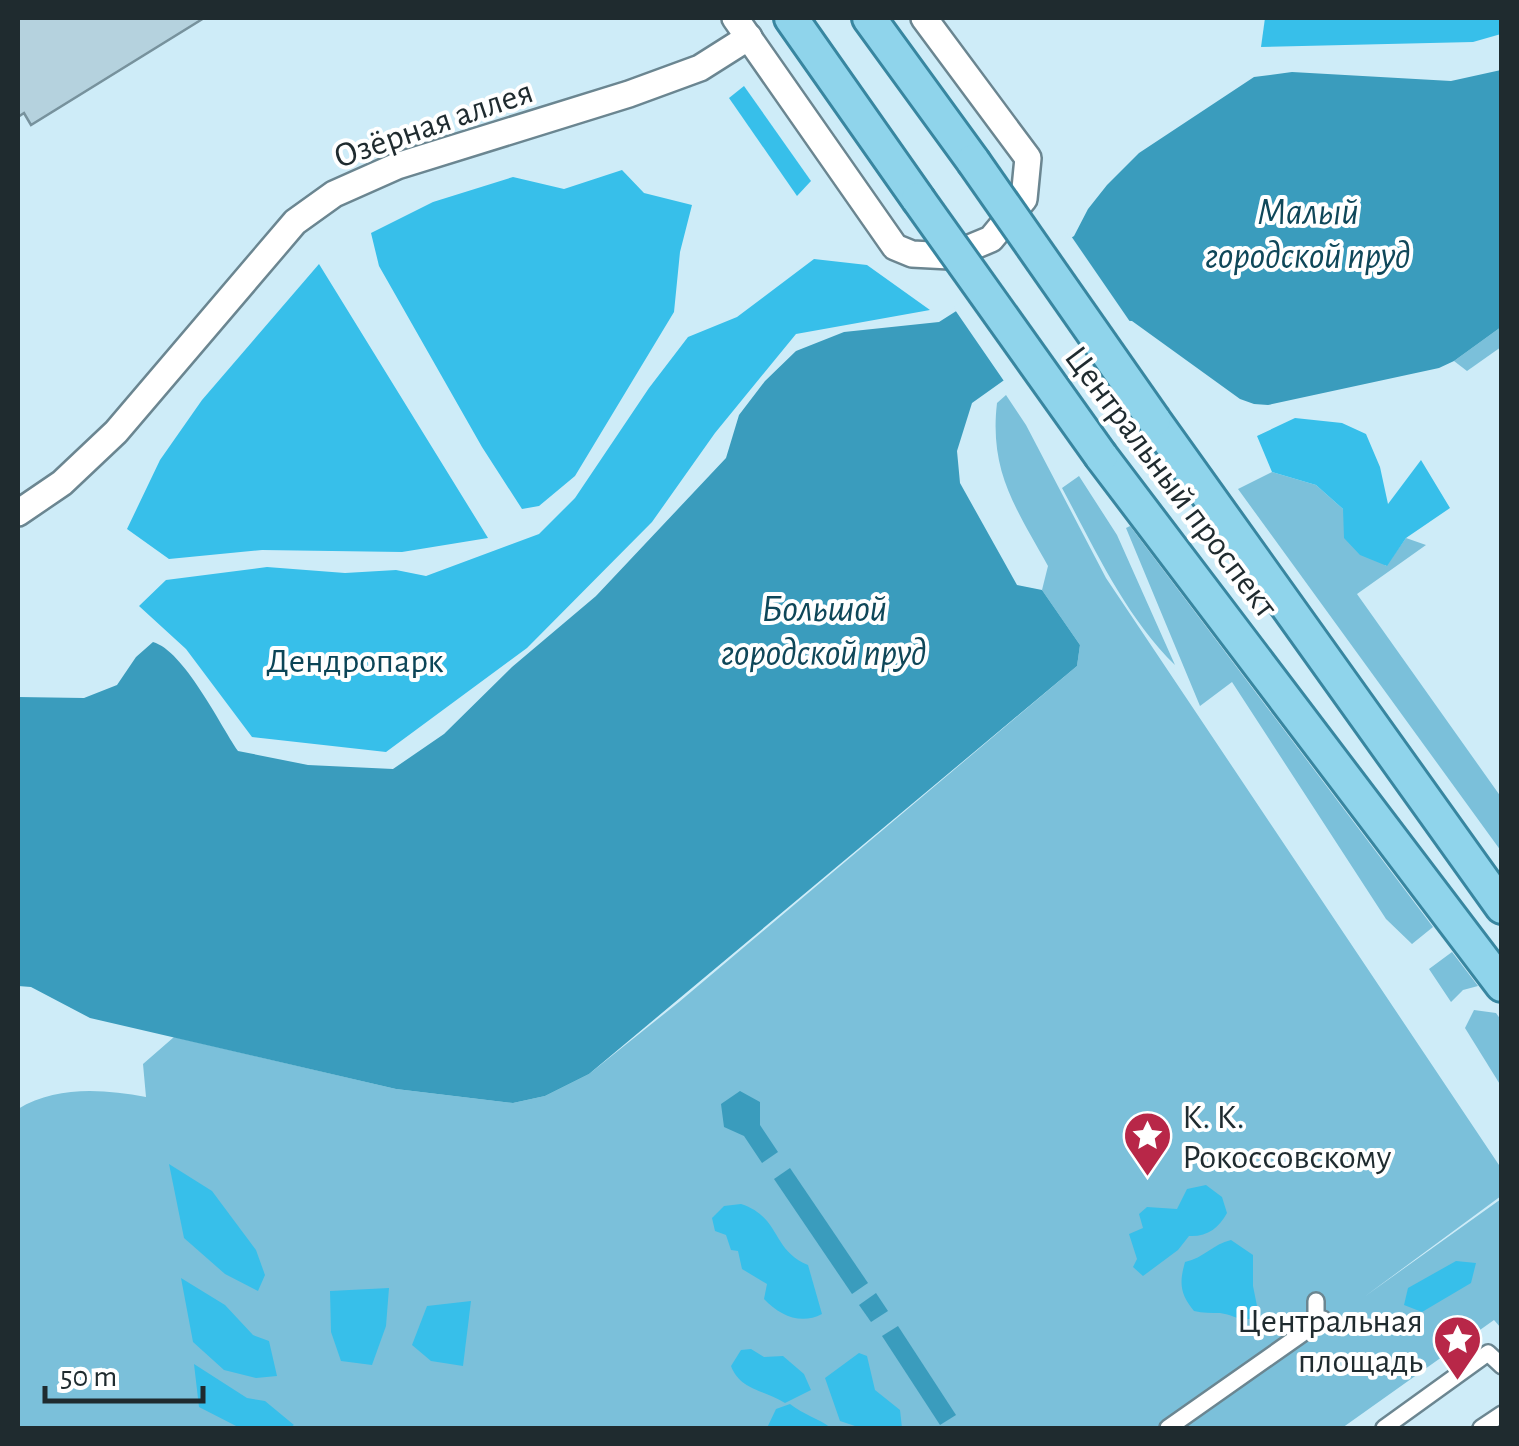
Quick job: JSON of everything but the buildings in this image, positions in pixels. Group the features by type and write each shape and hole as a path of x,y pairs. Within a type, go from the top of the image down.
{"main road":[{"name":"Центральный проспект","path":"790,18 1101,456 1502,984"},
{"name":"Центральный проспект","path":"869,18 1502,907"}],"street":[{"path":"742,27 895,247 912,254 950,256 991,238 1024,199 1028,158 924,18"},
{"name":"Озёрная аллея","path":"18,513 62,483 116,432 296,222 334,194 397,166 700,68 742,27"},
{"path":"1303,1334 1316,1314 1316,1301"},
{"path":"1168,1428 1323,1318"},
{"path":"1384,1428 1488,1353 1502,1366"},
{"path":"1481,1428 1502,1414"}],"shaded area":[{"path":"1501,327 1501,347 1467,371 1454,361"},
{"path":"1006,395 1026,425 1106,578 1501,1168 1501,1196 1364,1297 1501,1199 1501,1328 1494,1320 1342,1428 18,1428 18,1109 48,1096 80,1091 146,1097 143,1064 174,1037 396,1089 513,1103 545,1096 589,1074 679,1002 1077,666 1080,645 1042,590 1048,566 1001,470 997,403"},
{"path":"1272,472 1316,485 1343,509 1386,566 1406,538 1426,545 1357,594 1501,797 1501,851 1238,489"},
{"path":"1079,476 1117,535 1175,665 1126,604 1062,488"},
{"path":"1130,526 1433,927 1412,944 1386,919 1232,682 1200,706 1126,528"},
{"path":"1452,952 1478,986 1463,990 1451,1002 1429,969"},
{"path":"1474,1010 1496,1013 1501,1020 1501,1086 1465,1028"}],"green space":[{"path":"1265,18 1501,18 1501,34 1473,42 1261,47"},
{"path":"744,86 811,181 797,196 729,98"},
{"path":"622,170 644,193 692,205 680,252 674,312 575,476 539,506 522,509 482,447 379,266 371,233 433,202 513,177 564,189"},
{"name":"Дендропарк","path":"814,259 867,265 930,310 796,334 715,433 652,522 527,648 386,752 252,737 186,649 139,606 166,580 267,567 345,573 396,570 426,576 539,534 575,498 688,337 737,317"},
{"name":"Дендропарк","path":"319,264 488,538 402,552 262,550 169,559 127,529 160,460 202,400"},
{"path":"1295,418 1342,423 1366,434 1380,467 1388,504 1421,460 1450,508 1406,538 1387,566 1360,555 1344,538 1343,509 1316,485 1272,472 1257,436"},
{"path":"169,1164 212,1191 256,1250 265,1275 258,1291 225,1274 184,1238"},
{"path":"1206,1185 1222,1197 1227,1213 1224,1218 1207,1233 1189,1236 1178,1250 1143,1276 1133,1267 1137,1259 1129,1234 1143,1228 1139,1214 1147,1207 1177,1209 1187,1189"},
{"path":"741,1204 763,1217 788,1251 808,1265 822,1314 806,1319 791,1317 764,1299 767,1284 742,1269 738,1251 731,1250 726,1235 715,1231 712,1218 724,1206"},
{"path":"1231,1240 1253,1255 1253,1286 1259,1316 1253,1318 1194,1311 1183,1294 1185,1262"},
{"path":"1456,1261 1476,1263 1471,1283 1422,1312 1404,1305 1408,1288"},
{"path":"181,1278 225,1305 253,1335 269,1341 277,1376 256,1378 224,1370 193,1342"},
{"path":"389,1288 386,1326 372,1365 341,1361 331,1332 330,1291"},
{"path":"471,1301 463,1366 431,1361 412,1345 427,1306"},
{"path":"751,1349 764,1357 783,1356 804,1374 811,1390 785,1403 747,1385 731,1366 741,1350"},
{"path":"859,1353 867,1356 875,1390 900,1410 902,1428 861,1428 840,1421 825,1378"},
{"path":"194,1364 247,1398 265,1401 294,1425 240,1428 199,1407"},
{"path":"790,1404 831,1428 767,1428 776,1409"}],"water":[{"name":"Большой городской пруд","path":"1501,70 1501,327 1439,368 1268,405 1240,399 1132,321 1090,319 972,403 957,451 960,483 1017,585 1042,590 1080,645 1077,666 589,1074 545,1096 513,1103 396,1089 90,1018 31,987 18,986 18,697 84,698 117,685 136,657 153,642 165,648 189,673 238,751 308,765 393,769 444,734 512,667 596,596 726,458 739,415 765,381 796,351 844,332 939,322 1074,236 1088,209 1139,153 1254,77 1292,72 1451,81"},
{"path":"740,1091 760,1102 760,1125 778,1152 762,1163 744,1136 724,1127 721,1104"},
{"path":"790,1168 868,1283 852,1294 774,1179"},
{"path":"876,1293 888,1311 871,1322 859,1305"},
{"path":"898,1326 956,1415 940,1425 882,1336"}],"pier":[{"path":"1069,233 1135,329 1130,325 1091,324 1006,384 953,307"}],"place":[{"name":"К. К. Рокоссовскому","path":"1147,1178"},
{"name":"Центральная площадь","path":"1458,1382"}],"water label":[{"name":"Малый городской пруд","path":"1308,233"}]}
